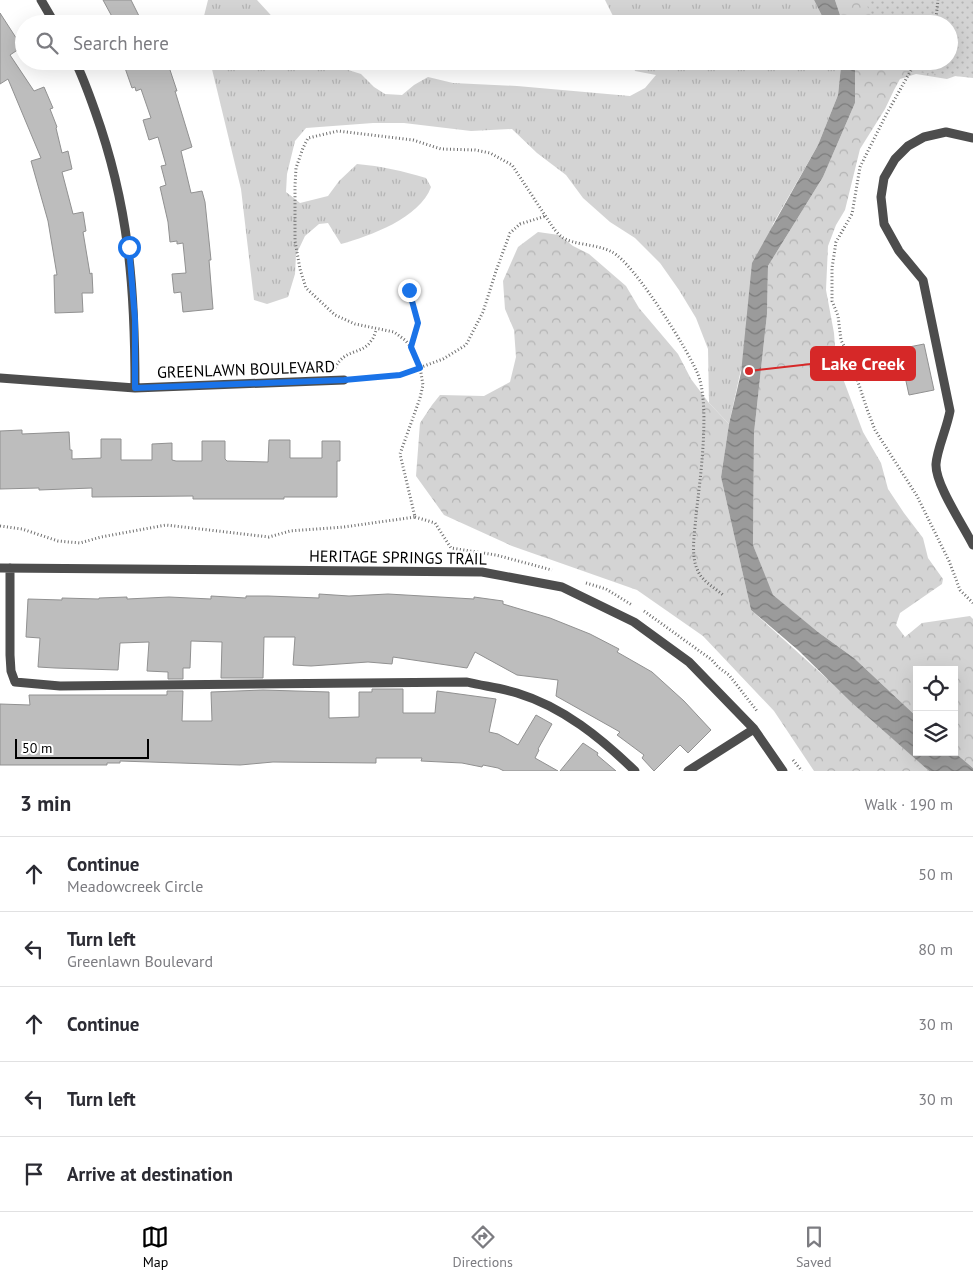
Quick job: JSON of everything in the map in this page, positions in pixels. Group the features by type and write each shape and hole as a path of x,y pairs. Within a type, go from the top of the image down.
{"street":[{"path":"41,0 50,15"},
{"path":"78,70 102,131 117,180 124,214 129,247 135,320 135,388"},
{"path":"973,138 946,132 924,137 908,146 895,159 884,178 881,198 884,224 899,251 923,280 950,411 948,426 936,462 937,478 973,544"},
{"name":"GREENLAWN BOULEVARD","path":"0,378 135,388 344,380"},
{"name":"HERITAGE SPRINGS TRAIL","path":"0,568 482,572 562,587 634,622 689,662 754,729 783,771"},
{"path":"10,568 10,655 11,671 15,682 70,686 467,682 516,693 556,709 588,730 635,771"},
{"path":"688,771 754,729"}],"path":[{"path":"936,15 938,0"},
{"path":"911,70 860,167 852,214 836,242 832,268 832,301 838,316 841,340 850,358 876,430 917,496 949,561 960,590 973,603"},
{"path":"0,526 22,529 58,541 80,543 101,537 166,525 269,537 290,531 344,527 415,517 400,454 423,385 420,368 411,347 394,332 376,330 355,324 335,315 306,288 300,269 295,241 296,168 302,148 308,138 338,131 413,140 441,150 475,150 490,153 512,165 554,229 562,238 614,252 633,270 688,353 698,373 703,391 694,562 699,574 723,595"},
{"path":"344,380 400,375 443,359 466,345 483,312 510,233 520,224 546,216"},
{"path":"409,290 418,323 411,347"},
{"path":"334,381 335,366 344,356 362,349 371,342 376,330"}],"green space":[{"path":"208,0 257,0 271,15 204,15"},
{"path":"605,0 814,0 822,15 612,15"},
{"path":"835,0 881,0 891,15 840,15"},
{"path":"865,0 973,0 973,78 899,70 958,70 958,15 871,15"},
{"path":"212,70 348,70 361,74 374,87 385,94 402,95 428,77 453,83 517,86 630,96 645,88 656,75 635,70 841,70 838,95 818,145 773,224 729,424 709,403 708,349 696,318 660,263 635,238 610,222 583,198 566,175 537,153 512,129 471,131 404,123 373,123 306,128 295,141 287,174 286,192 300,203 328,196 339,181 357,164 392,169 426,178 431,187 425,198 405,217 379,231 353,241 341,244 328,223 319,224 305,236 296,255 295,274 288,297 267,304 254,300 241,189"},
{"path":"855,70 957,70 961,74 947,79 916,74 900,79 885,109 860,149 845,210 836,225 828,246 826,290 834,333 836,360 863,432 881,463 888,489 923,538 928,558 943,579 942,584 900,613 896,625 905,637 922,623 970,616 973,619 973,768 958,755 958,666 913,666 913,713 854,658 772,595 753,545 754,433 767,314 768,266 823,177 855,103"},
{"path":"538,232 559,235 573,246 589,254 626,286 639,308 678,354 691,379 709,403 729,424 721,477 751,610 929,771 814,771 774,711 703,636 637,590 512,546 444,515 416,476 420,423 440,395 484,396 510,382 516,357 514,330 505,309 503,281 518,247"}],"water":[{"path":"814,0 835,0 840,15 822,15"},
{"path":"841,70 855,70 855,103 823,177 768,266 767,314 754,433 753,545 773,595 818,632 854,658 913,713 913,756 958,755 973,768 973,771 929,771 851,702 798,650 751,610 721,477 729,424 741,373 752,263 818,145 838,95"}],"building":[{"path":"103,0 131,0 138,15 111,15"},
{"path":"0,13 15,36 15,52 10,55 15,62 15,70 20,70 34,91 44,87 53,108 50,109 57,127 62,153 68,151 72,169 62,172 73,214 83,212 86,231 83,232 90,274 92,273 93,293 82,293 83,312 55,313 54,275 57,275 48,221 31,161 41,158 8,79 0,84"},
{"path":"126,70 170,70 192,147 181,151 191,193 202,191 205,202 211,260 209,260 213,309 183,312 181,292 174,293 172,274 186,273 183,243 177,244 177,241 170,242 168,222 160,187 166,185 161,166 166,165 158,137 149,140 143,120 151,118 141,89 136,91 135,87 132,88"},
{"path":"924,344 934,390 909,395 899,349"},
{"path":"22,430 22,434 69,432 72,459 101,458 101,439 121,439 121,460 152,460 152,444 172,443 172,460 202,461 202,441 225,441 225,459 227,461 268,462 269,440 290,440 290,458 322,458 322,441 340,441 340,461 337,461 337,497 193,499 193,496 92,497 92,488 0,489 0,431"},
{"path":"319,594 349,596 388,594 474,599 474,597 503,601 503,604 550,618 590,634 619,649 617,652 652,672 684,701 711,730 688,753 680,745 654,771 642,758 644,755 617,735 620,732 556,696 558,680 517,675 475,652 467,668 393,657 392,664 368,662 311,666 293,665 295,637 264,637 263,678 221,678 222,642 191,641 190,668 183,668 183,679 168,679 168,672 147,671 149,642 120,643 118,670 55,668 38,667 40,638 26,637 28,599 169,597 211,599 211,596 319,598"},
{"path":"372,689 403,689 403,713 435,713 437,691 496,699 489,732 498,734 518,745 536,715 552,724 535,758 558,771 504,771 483,765 482,767 462,763 421,761 422,758 376,758 376,763 273,762 240,765 120,761 120,763 107,763 107,765 0,765 0,704 30,705 29,695 167,695 167,691 183,691 182,721 212,721 211,692 263,690 329,692 329,718 359,717 359,692 372,692"},
{"path":"583,743 598,753 597,755 616,771 560,771"}],"place":[{"name":"Lake Creek","path":"749,371"}],"route":[{"path":"129,247 135,320 135,388 334,381 400,375 420,368 411,347 418,323 409,290"}]}
